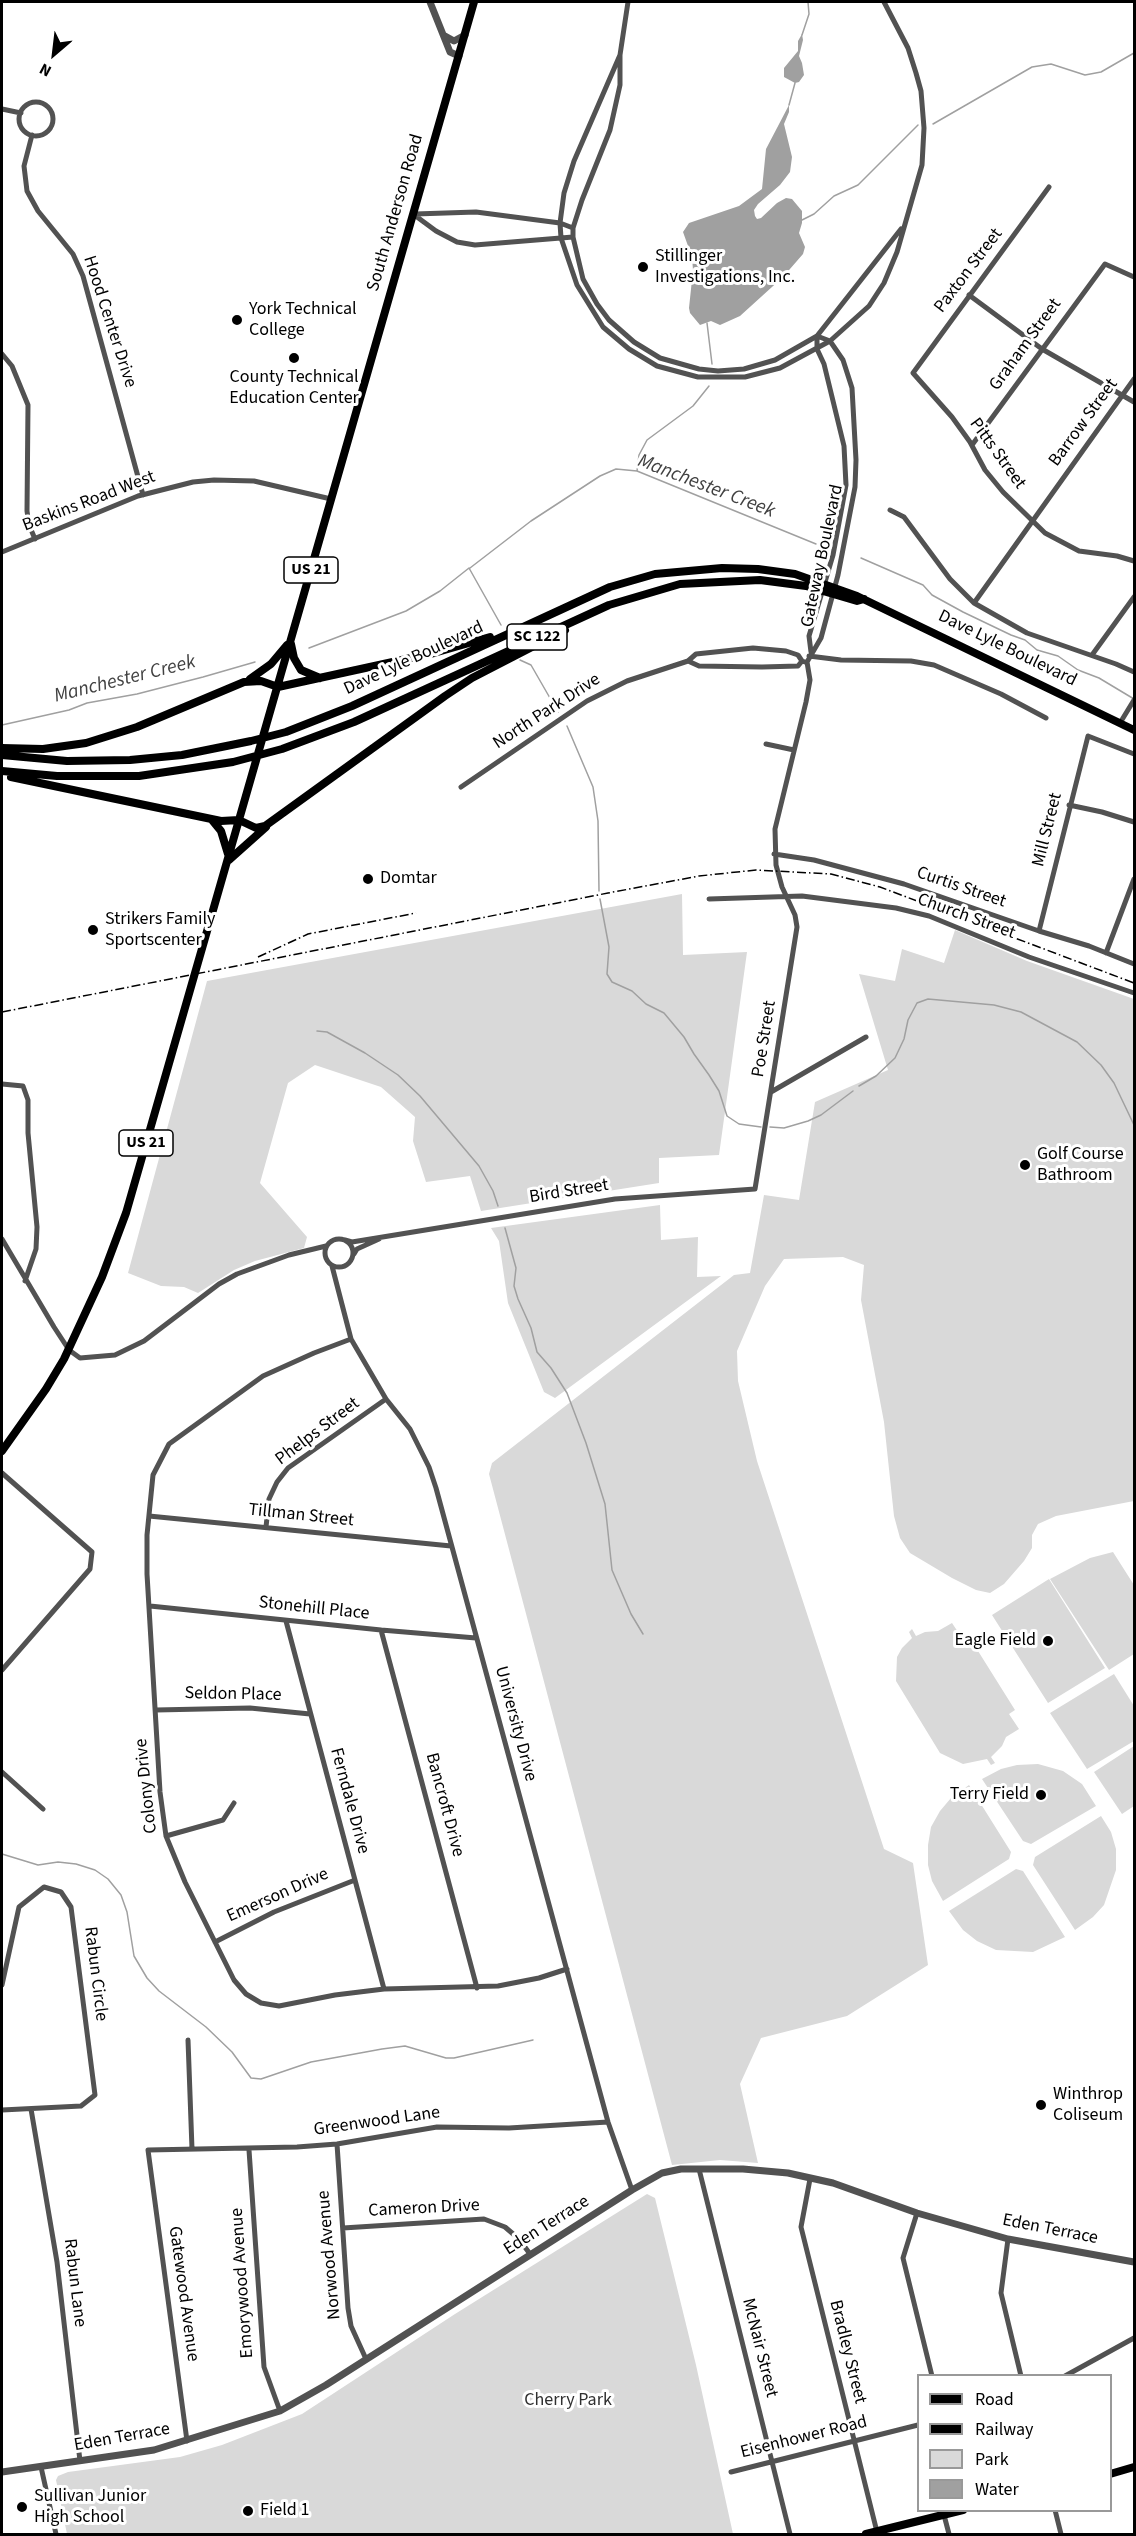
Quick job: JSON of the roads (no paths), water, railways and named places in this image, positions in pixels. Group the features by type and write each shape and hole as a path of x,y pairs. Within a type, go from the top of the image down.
{"main road":[{"name":"South Anderson Road","path":"239,820 474,2"},
{"name":"Dave Lyle Boulevard","path":"2,755 67,761 130,760 175,756 286,732 352,706 610,587 655,574 722,567 795,574 833,591 865,599 1134,730"},
{"name":"Dave Lyle Boulevard","path":"2,773 103,777 170,773 233,762 282,749 354,722 609,605 662,588 719,581 780,582 824,587"},
{"path":"228,861 269,825 445,696 487,670 609,605"},
{"path":"244,682 261,681 278,687 326,678 453,648 522,627"},
{"path":"291,640 294,658 301,670 312,676 326,678"},
{"path":"2,748 60,747 115,735 244,682 265,669 291,640"},
{"path":"2,773 225,822 239,820 256,828 269,825"},
{"path":"209,818 225,838 228,861"},
{"name":"US 21","path":"2,1451 46,1389 69,1350 102,1277 126,1213 239,820"},
{"path":"1112,2474 1134,2468"},
{"path":"866,2535 958,2512"}],"street":[{"path":"430,2 450,52 459,56"},
{"path":"628,2 620,55 620,85 609,130 573,228 573,237 583,279 597,304 609,320 634,342 660,358 699,369 718,371 744,369 776,360 817,336 903,228"},
{"path":"620,55 574,161 564,193 560,223 561,238 578,285 603,327 629,349 657,366 698,377 745,377 780,368 830,342 869,306 884,283 897,252 922,165 923,108 908,48 884,2"},
{"path":"443,34 454,41 465,35"},
{"path":"37,102 47,106 53,116 51,127 43,134 27,133 20,124 21,113 27,105 37,102"},
{"path":"2,109 21,113"},
{"name":"Hood Center Drive","path":"32,135 24,166 27,191 38,211 73,254 83,276 143,495"},
{"name":"Paxton Street","path":"913,373 1049,187"},
{"path":"413,214 476,212 560,223 573,228"},
{"path":"413,214 457,242 475,245 573,237"},
{"name":"Graham Street","path":"972,445 1105,264 1134,277"},
{"path":"969,295 1042,349 1124,394 1134,402"},
{"path":"817,336 830,342"},
{"name":"Gateway Boulevard","path":"788,896 779,877 774,854 777,817 795,750 810,680 809,636 824,587 846,485 846,460 824,364 817,349 817,336"},
{"name":"Gateway Boulevard","path":"808,658 821,638 855,487 856,460 852,388 843,360 830,342"},
{"path":"2,354 12,366 28,405 27,511 29,525 35,539"},
{"name":"Pitts Street","path":"913,373 952,417 972,445 985,470 1003,492 1045,533 1079,551 1117,556 1134,561"},
{"name":"Barrow Street","path":"974,603 1134,379"},
{"path":"846,460 856,460"},
{"name":"Baskins Road West","path":"2,552 143,495 193,482 235,480 273,485 331,499"},
{"path":"890,510 904,518 950,579 974,603 1027,633 1134,672"},
{"path":"1092,656 1134,597"},
{"name":"North Park Drive","path":"461,787 604,692 627,681 688,661 696,654 753,648 786,651 808,658"},
{"path":"808,658 911,661 934,665 1001,694 1046,718"},
{"name":"North Park Drive","path":"688,661 699,666 762,667 798,666 808,658"},
{"path":"1120,723 1134,700"},
{"name":"Mill Street","path":"1039,932 1088,736 1134,754"},
{"path":"766,744 795,750"},
{"path":"1069,805 1134,822"},
{"name":"Curtis Street","path":"774,854 814,860 904,884 1134,963"},
{"path":"1106,953 1134,879"},
{"name":"Church Street","path":"709,899 788,896 833,899 896,908 929,916 1029,957 1134,993"},
{"name":"Poe Street","path":"755,1189 796,940 797,921 788,896"},
{"path":"771,1092 866,1037"},
{"path":"2,1084 22,1086 28,1100 36,1249 25,1281"},
{"name":"Bird Street","path":"69,1350 80,1358 115,1354 144,1341 219,1284 237,1274 258,1265 313,1250 337,1238 352,1242 615,1199 755,1189"},
{"name":"Bird Street","path":"343,1267 357,1249 388,1235"},
{"path":"2,1239 25,1281 69,1350"},
{"path":"345,1240 353,1249 353,1257"},
{"path":"324,1254 326,1245"},
{"path":"313,1250 324,1254 332,1266 343,1267 337,1281"},
{"name":"University Drive","path":"332,1266 351,1340 386,1399 410,1430 429,1467 609,2122 633,2190"},
{"name":"Colony Drive","path":"351,1340 314,1353 263,1376 168,1444 153,1475 147,1555 160,1792 166,1836 173,1856 234,1980 246,1994 261,2003 279,2006 335,1995 384,1989 477,1988 518,1983 567,1969"},
{"name":"Phelps Street","path":"266,1527 269,1499 277,1482 288,1468 386,1399"},
{"path":"2,1473 92,1552 90,1569 2,1670"},
{"name":"Tillman Street","path":"149,1516 451,1546"},
{"name":"Stonehill Place","path":"150,1606 476,1638"},
{"name":"Ferndale Drive","path":"286,1621 384,1989"},
{"name":"Bancroft Drive","path":"381,1630 477,1988"},
{"name":"Seldon Place","path":"156,1710 240,1708 310,1714"},
{"path":"2,1772 43,1809"},
{"path":"166,1836 222,1820 234,1803"},
{"name":"Emerson Drive","path":"215,1942 274,1912 355,1880"},
{"name":"Rabun Circle","path":"2,1985 19,1907 44,1887 62,1892 71,1907 95,2095 81,2106 2,2110"},
{"path":"188,2040 192,2150"},
{"name":"Rabun Lane","path":"31,2109 57,2262 80,2461"},
{"name":"Greenwood Lane","path":"148,2150 249,2150 337,2144 437,2127 509,2128 609,2122"},
{"name":"Norwood Avenue","path":"337,2144 350,2317 357,2343 366,2359"},
{"name":"Gatewood Avenue","path":"148,2150 187,2441"},
{"name":"Emorywood Avenue","path":"249,2150 264,2367 280,2410"},
{"name":"Eden Terrace","path":"2,2472 129,2455 187,2441 280,2410 326,2385 633,2190 662,2173 681,2169 765,2170 833,2183 917,2213 1008,2239 1134,2262"},
{"name":"McNair Street","path":"699,2169 790,2535"},
{"name":"Bradley Street","path":"810,2179 801,2227 877,2532"},
{"path":"917,2213 903,2258 932,2374"},
{"name":"Cameron Drive","path":"343,2228 484,2219 505,2227 519,2239 530,2254"},
{"path":"1008,2239 1001,2293 1021,2374"},
{"path":"1068,2374 1128,2339 1134,2338"},
{"name":"Eisenhower Road","path":"731,2472 917,2425"},
{"path":"41,2467 56,2535"},
{"path":"1055,2512 1061,2535"},
{"path":"944,2515 949,2535"}],"water":[{"path":"802,34 803,40 799,56 804,75 799,82 795,83 784,77 784,68 798,51 798,41"},
{"path":"789,105 784,124 792,157 790,172 754,210 757,219 761,218 777,203 786,198 792,199 802,211 799,233 805,247 803,254 783,277 740,316 720,325 711,321 700,325 690,313 689,308 692,257 683,232 689,223 739,206 762,189 766,149"}],"waterway":[{"path":"802,35 809,14 808,2"},
{"path":"933,124 1032,67 1051,64 1085,75 1101,72 1134,53"},
{"path":"789,105 795,83"},
{"path":"802,220 814,214 834,196 858,185 918,125"},
{"path":"707,323 712,364"},
{"path":"637,471 639,455 647,440 693,406 709,386"},
{"name":"Manchester Creek","path":"470,568 531,521 600,476 616,469 637,471 816,544"},
{"name":"Manchester Creek","path":"861,558 923,585 932,595 963,612 1025,640 1037,650 1058,656 1078,670 1099,678 1134,699"},
{"name":"Manchester Creek","path":"309,648 406,611 440,591 469,568 501,625"},
{"path":"520,660 531,665 558,712"},
{"name":"Manchester Creek","path":"2,725 69,710 87,703 137,694 255,662"},
{"path":"567,726 593,787 598,821 599,891"},
{"path":"600,899 609,947 607,974 612,982 632,991 646,1004 664,1013 684,1037 719,1091 727,1116 739,1124 761,1127"},
{"path":"859,1086 876,1076 895,1058 904,1039 908,1020 917,1003 928,999 994,1005 1021,1012 1077,1042 1101,1065 1114,1083 1134,1125"},
{"path":"317,1031 327,1032 365,1053 398,1075 420,1096 479,1166 493,1191 498,1206"},
{"path":"770,1127 784,1128 808,1121 821,1115 853,1091"},
{"path":"505,1228 516,1268 514,1286 518,1299 531,1328 537,1352 551,1368 567,1393 586,1443 605,1504 612,1570 631,1614 643,1634"},
{"path":"2,1854 38,1865 58,1862 76,1864 95,1870 108,1879 121,1895 127,1912 134,1956 147,1978 159,1991 206,2027 232,2052 251,2078 261,2079 311,2062 382,2049 405,2046 446,2058 454,2058 533,2040"}],"railway":[{"path":"2,1012 608,893 699,876 756,870 831,874 880,887 1134,983"},
{"path":"258,957 308,934 416,913"}],"place":[{"name":"Stillinger Investigations, Inc.","path":"643,267"},
{"name":"York Technical College","path":"237,320"},
{"name":"County Technical Education Center","path":"294,358"},
{"name":"Domtar","path":"368,879"},
{"name":"Strikers Family Sportscenter","path":"93,930"},
{"name":"Golf Course Bathroom","path":"1025,1165"},
{"name":"Eagle Field","path":"1048,1641"},
{"name":"Terry Field","path":"1041,1795"},
{"name":"Winthrop Coliseum","path":"1041,2105"},
{"name":"Sullivan Junior High School","path":"22,2507"},
{"name":"Field 1","path":"248,2511"}],"park label":[{"name":"Cherry Park","path":"568,2401"}]}
